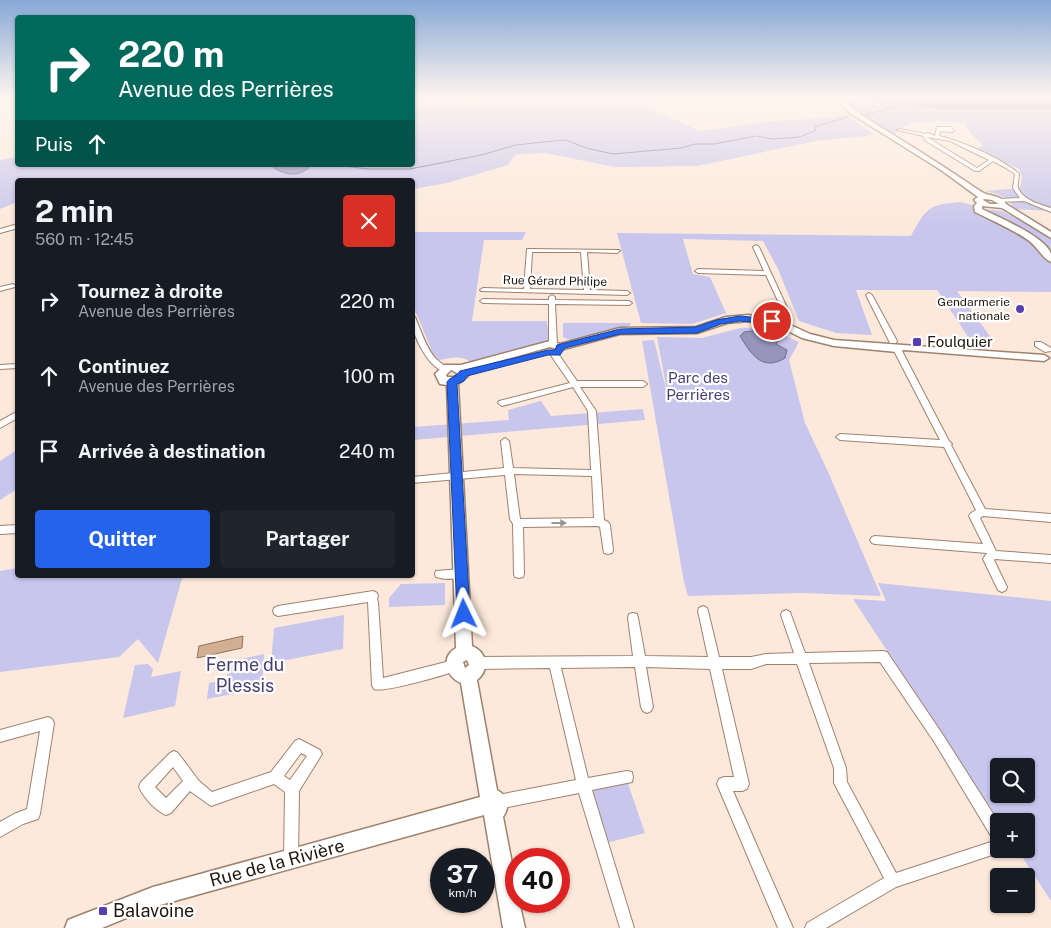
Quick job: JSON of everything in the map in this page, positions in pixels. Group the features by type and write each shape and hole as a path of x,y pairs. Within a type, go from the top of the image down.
{"street":[{"path":"897,140 943,169 982,200 999,204 1051,236"},
{"path":"929,140 980,171 983,165 993,159"},
{"path":"953,140 993,159 1016,173 1016,190 1026,199 1051,210"},
{"path":"962,160 983,165"},
{"path":"999,204 1026,199"},
{"path":"982,200 977,208 982,213 1007,224 1030,238 1041,246 1051,258"},
{"path":"0,231 15,227"},
{"path":"756,247 786,312 785,318 780,324"},
{"path":"527,291 528,250 618,251"},
{"path":"584,251 587,292"},
{"path":"698,271 768,273"},
{"path":"0,289 15,287"},
{"name":"Rue Gérard Philipe","path":"483,290 627,293"},
{"path":"552,292 552,349 592,411 599,522"},
{"path":"870,295 982,512"},
{"path":"483,301 629,303"},
{"path":"415,323 430,358 444,369 452,367 462,371 620,331 697,330 720,322 740,318 780,324 806,336 834,343 1046,353"},
{"path":"0,367 15,366"},
{"path":"444,369 440,376 444,381 452,382 460,379 462,371"},
{"path":"452,382 466,664 514,928"},
{"path":"502,403 575,384 643,384"},
{"path":"0,425 15,416"},
{"path":"840,437 948,444"},
{"path":"505,441 514,519 518,523 519,574"},
{"path":"415,480 508,471 595,473"},
{"path":"992,552 974,516 982,512 1049,520"},
{"path":"518,523 599,522 605,525 608,550"},
{"path":"0,530 15,529"},
{"path":"875,540 1051,559"},
{"path":"992,552 988,559 1002,587"},
{"path":"440,574 462,573"},
{"path":"278,611 373,599 378,685 466,664 639,661 751,662 766,659 883,656 990,822"},
{"path":"702,611 742,784 724,784 786,928"},
{"path":"786,615 839,765 841,783 893,881"},
{"path":"633,618 647,707"},
{"path":"554,662 583,784 627,928"},
{"path":"0,736 48,722 32,814 0,830"},
{"path":"191,781 211,798 274,778 298,745 316,754 292,789 291,859"},
{"name":"Rue de la Rivière","path":"76,928 153,897 491,804 583,784 627,777"},
{"path":"274,778 292,789"},
{"path":"812,928 893,881 990,849"}],"green space":[{"path":"415,140 823,140 697,166 615,167 545,153 519,154 514,156 508,165 447,183 415,189 415,178 15,178 15,203 0,209 0,160 15,157 15,167 415,167"},
{"path":"978,140 1051,140 1051,211 1013,209 1011,202 1000,195 986,191 1020,188 1022,177 1019,169 977,148 983,145"},
{"path":"961,202 985,209 1002,211 1038,230 1051,240 1051,292 957,291 992,339 969,338 937,290 856,290 872,335 836,333 799,321 778,269 763,241 683,239 693,274 710,277 726,313 692,324 641,323 617,233 911,236 925,213 930,209 942,204"},
{"path":"415,232 526,232 522,240 484,240 472,321 547,321 549,340 540,346 472,363 464,358 436,361 415,310"},
{"path":"563,323 631,323 630,326 570,340 563,337"},
{"name":"Parc des Perrières","path":"740,328 756,328 771,331 799,342 789,360 805,423 881,596 803,593 688,596 642,341 654,340 668,397 657,337 702,338"},
{"path":"541,401 551,416 643,409 645,420 415,440 415,427 509,420 508,410"},
{"path":"15,451 15,490 0,500 0,461"},
{"path":"15,568 15,578 182,578 158,663 138,639 119,657 0,672 0,571"},
{"path":"445,583 445,605 389,607 389,598 401,584"},
{"path":"878,583 1051,601 1051,901 1035,877 1035,868 1029,868 1023,858 1035,858 1035,813 994,813 853,599 886,601"},
{"path":"344,615 343,649 271,663 274,628"},
{"name":"Ferme du Plessis","path":"264,654 262,688 207,699 209,683 227,679 228,662"},
{"path":"148,664 153,669 151,677 181,671 175,706 123,718 135,665"},
{"path":"627,781 645,833 606,843 590,789"}],"shaded area":[{"path":"309,167 303,172 294,174 284,173 274,168"},
{"path":"759,330 770,333 779,340 776,344 787,350 785,358 770,363 764,362 753,355 740,336 744,332"}],"building":[{"name":"Ferme du Plessis","path":"243,636 242,648 197,658 199,646"}],"waterway":[{"path":"352,167 410,169 481,155 516,145 563,140"},
{"path":"567,140 586,148 613,154 681,148 695,144 714,144 733,140"}],"place":[{"name":"Gendarmerie nationale","path":"1020,309"},
{"name":"Foulquier","path":"917,342"},
{"name":"Balavoine","path":"103,911"}],"route":[{"path":"464,614 452,382 460,379 463,374 548,352 554,354 561,350 560,347 620,331 697,330 708,328 720,322 740,318 772,321"}]}
